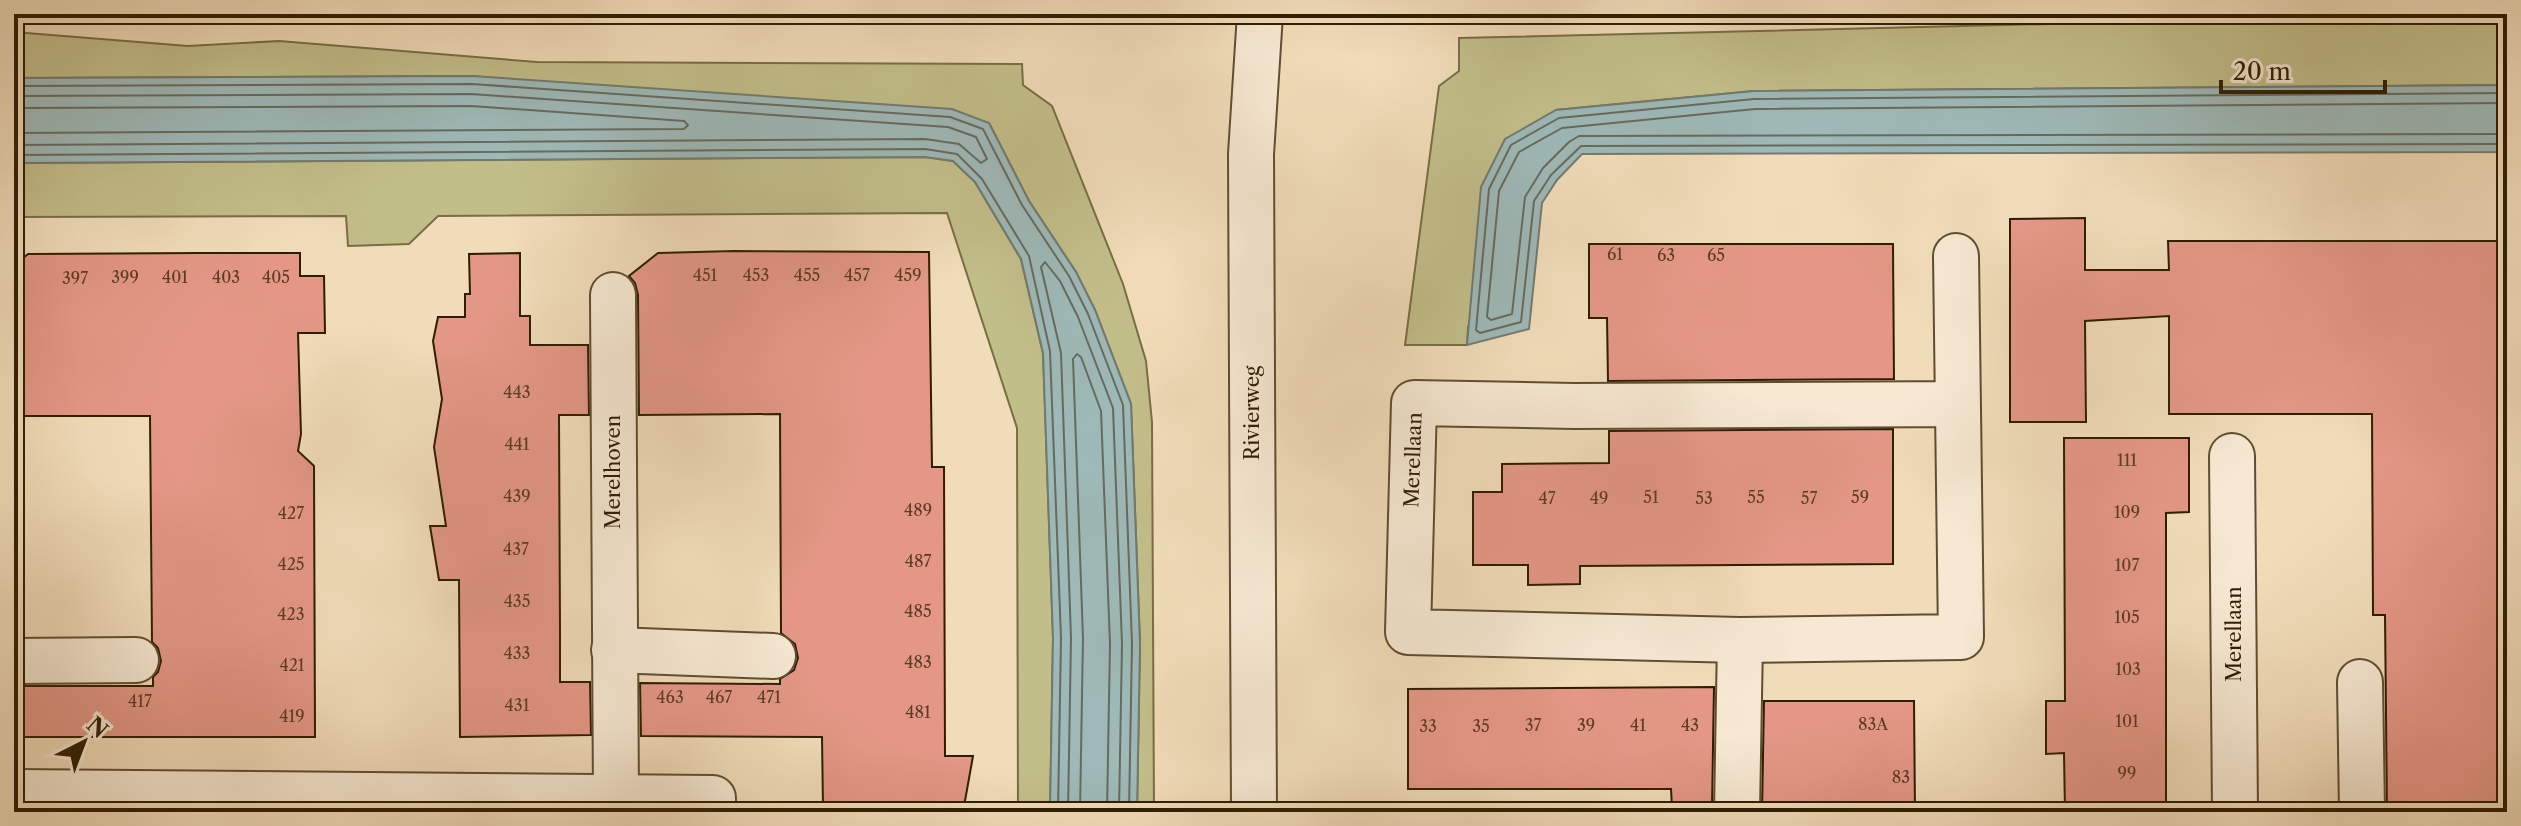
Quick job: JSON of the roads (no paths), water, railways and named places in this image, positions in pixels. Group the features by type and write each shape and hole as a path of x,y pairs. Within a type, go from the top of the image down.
{"street":[{"name":"Rivierweg","path":"1254,812 1251,154 1260,14"},
{"name":"Merellaan","path":"1956,256 1958,404 1961,637 1740,640 1408,632 1414,403 1574,406 1958,404"},
{"name":"Merelhoven","path":"613,295 616,798"},
{"name":"Merellaan","path":"2232,456 2235,812"},
{"path":"1737,812 1740,640"},
{"path":"614,650 773,656"},
{"path":"14,661 136,660"},
{"path":"2360,682 2362,812"},
{"path":"14,792 713,798 713,812"}],"water":[{"path":"472,76 952,109 989,123 1029,201 1076,272 1095,310 1131,404 1140,644 1137,812 1050,812 1053,638 1043,353 1021,259 975,182 953,161 925,157 14,163 14,78"},
{"path":"2507,85 2507,152 1582,154 1557,180 1542,203 1529,329 1467,345 1481,187 1505,139 1556,110 1754,91"}]}
